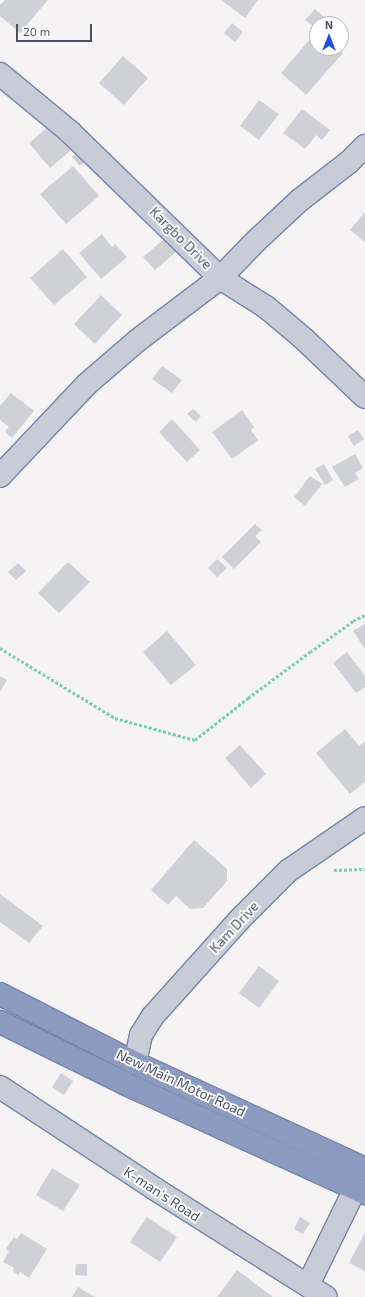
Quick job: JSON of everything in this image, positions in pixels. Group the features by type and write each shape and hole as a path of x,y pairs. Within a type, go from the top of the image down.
{"highway":[{"name":"New Main Motor Road","path":"0,994 135,1063 365,1169"},
{"name":"New Main Motor Road","path":"0,1022 126,1084 360,1191"}],"street":[{"name":"Kargbo Drive","path":"0,74 70,132 220,278 266,307 304,339 365,397"},
{"path":"0,476 88,384 138,340 220,278 256,241 300,200 349,162 365,146"},
{"name":"Kam Drive","path":"135,1063 141,1035 153,1016 239,920 288,871 365,818"},
{"name":"K-man's Road","path":"0,1087 175,1202 326,1297"},
{"path":"308,1285 360,1191"}],"path":[{"path":"0,648 116,718 195,740 310,652 353,621 365,615"}],"building":[{"path":"5,0 48,0 20,33 0,16 0,5"},
{"path":"221,0 258,0 245,18"},
{"path":"315,9 323,16 309,16 309,23 305,20"},
{"path":"232,23 243,32 235,42 224,33"},
{"path":"309,40 309,56 340,56 306,95 281,73"},
{"path":"123,56 148,78 124,105 99,83"},
{"path":"259,100 279,114 259,140 240,126"},
{"path":"302,109 330,130 322,140 316,135 305,149 283,133"},
{"path":"52,123 76,146 50,168 29,143"},
{"path":"82,149 89,158 80,166 72,157"},
{"path":"73,166 99,196 66,224 40,194"},
{"path":"365,212 365,242 350,230"},
{"path":"102,234 112,247 115,244 127,257 101,279 79,253"},
{"path":"170,234 182,247 155,270 143,257"},
{"path":"63,249 87,277 54,305 30,278"},
{"path":"101,295 122,315 95,344 74,324"},
{"path":"162,366 182,380 172,393 152,379"},
{"path":"11,393 34,411 12,438 5,432 9,427 0,420 0,406"},
{"path":"193,409 201,416 196,422 187,414"},
{"path":"242,410 254,427 251,430 258,440 232,459 212,432"},
{"path":"172,419 200,450 187,462 159,432"},
{"path":"358,430 364,439 354,446 348,436"},
{"path":"355,454 363,468 355,473 359,479 345,487 332,467"},
{"path":"324,464 333,480 325,485 315,469"},
{"path":"310,476 322,484 305,506 294,497"},
{"path":"255,524 262,530 255,536 261,542 234,569 222,557"},
{"path":"217,559 227,568 217,577 208,568"},
{"path":"68,562 90,582 59,613 38,593"},
{"path":"18,563 26,571 16,580 8,572"},
{"path":"365,624 365,649 353,631"},
{"path":"167,631 196,665 171,685 143,652"},
{"path":"347,652 365,676 365,687 356,693 333,663"},
{"path":"0,676 7,680 0,692"},
{"path":"345,729 359,746 365,742 365,782 350,794 316,753"},
{"path":"240,745 266,774 251,788 225,758"},
{"path":"194,840 227,869 227,881 203,908 190,909 176,896 168,905 151,890"},
{"path":"0,894 43,926 29,943 0,922"},
{"path":"259,966 279,981 259,1008 239,993"},
{"path":"61,1073 73,1081 64,1095 52,1087"},
{"path":"52,1168 80,1185 63,1211 36,1195"},
{"path":"147,1217 177,1237 160,1262 130,1242"},
{"path":"300,1217 310,1223 303,1234 294,1229"},
{"path":"21,1233 47,1249 29,1278 20,1272 18,1275 13,1271 14,1268 3,1262 9,1251 6,1249 14,1237 17,1239"},
{"path":"365,1233 365,1271 349,1263"},
{"path":"76,1264 87,1264 87,1276 75,1275"},
{"path":"237,1270 273,1297 217,1297"},
{"path":"78,1287 95,1297 72,1297"}]}
